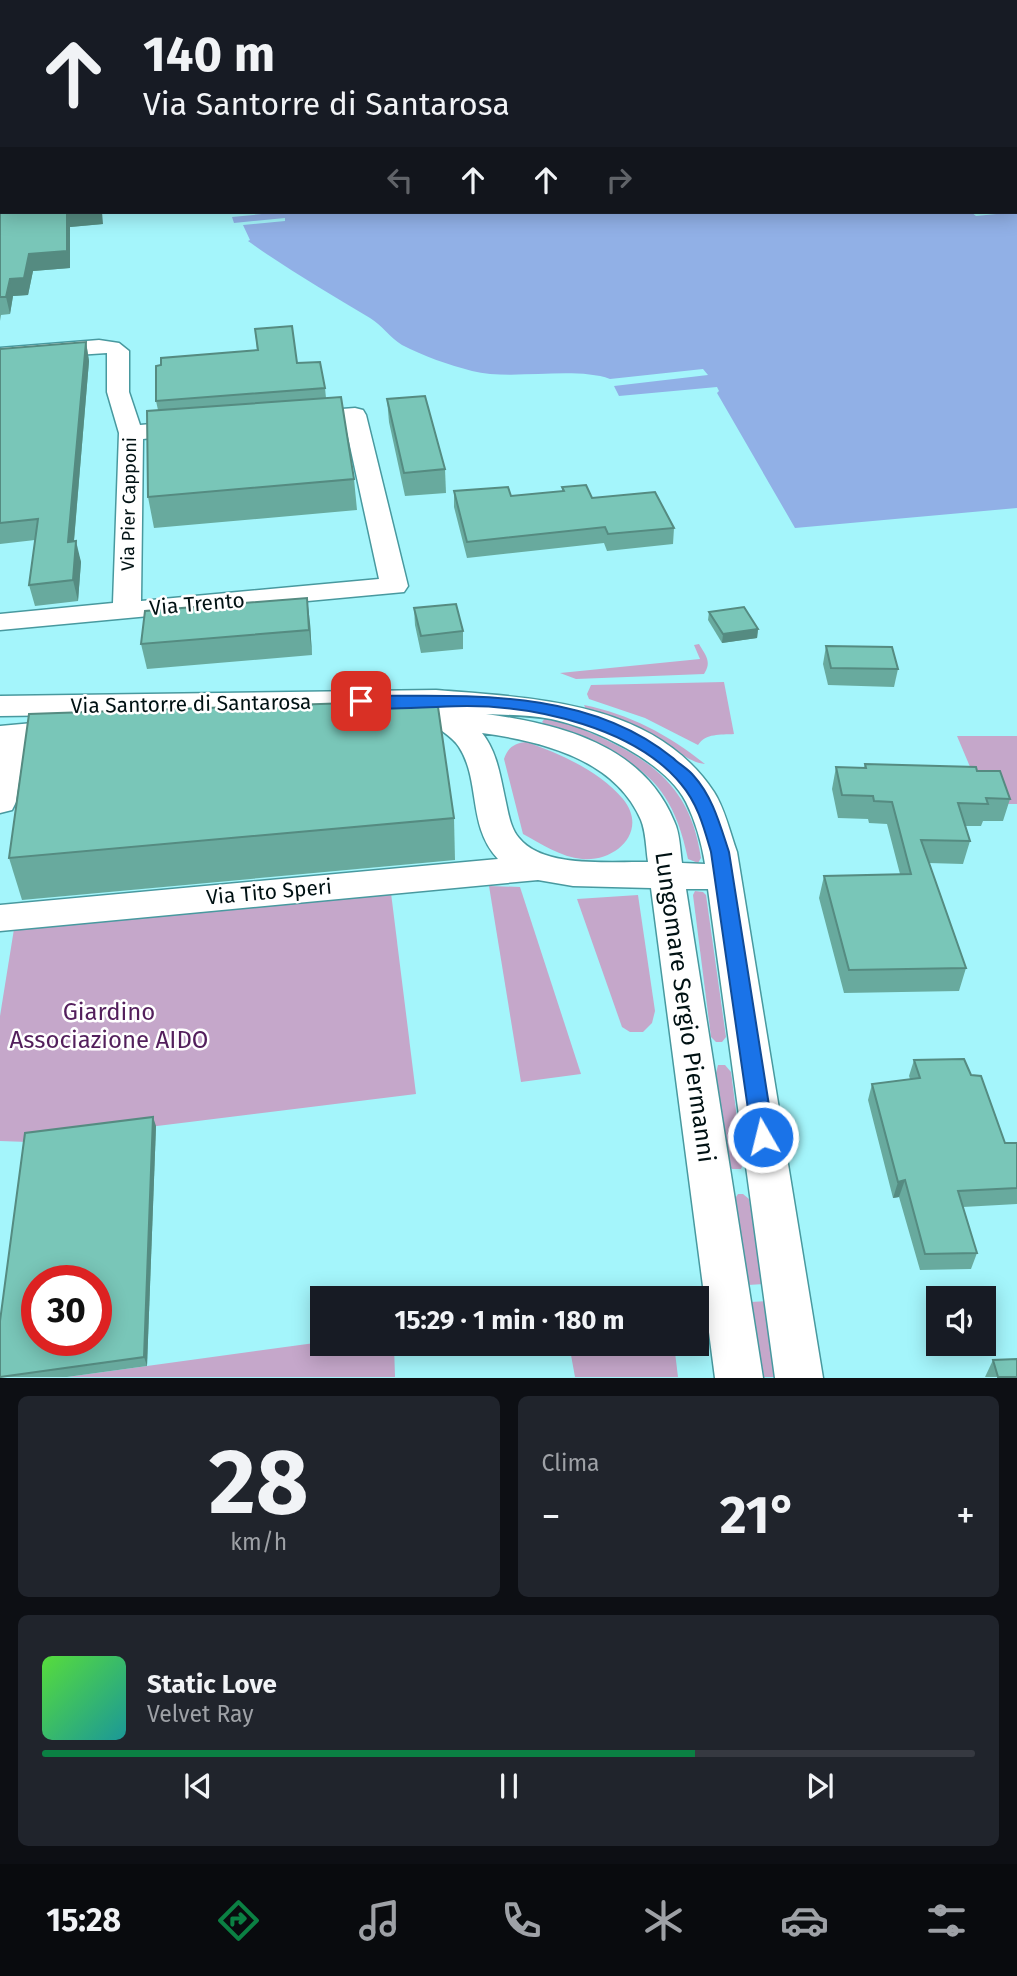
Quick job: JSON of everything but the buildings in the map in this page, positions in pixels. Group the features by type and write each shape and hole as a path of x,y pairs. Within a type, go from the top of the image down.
{"street":[{"name":"Via Pier Capponi","path":"0,354 99,346 115,348 119,354 118,392 131,433 127,611"},
{"name":"Via Trento","path":"6,625 394,586 355,415 273,421"},
{"path":"131,433 204,427"},
{"name":"Via Santorre di Santarosa","path":"0,706 17,726 62,719 442,710 514,715"},
{"path":"514,715 548,709 602,725 639,742 677,769 701,797 716,834 724,877 799,1377"},
{"name":"Via Tito Speri","path":"442,710 475,744 499,835 513,853 538,867"},
{"name":"Lungomare Sergio Piermanni","path":"514,715 541,732 590,753 640,789 650,802 659,823 739,1377"},
{"path":"0,802 6,762 17,726"},
{"name":"Via Tito Speri","path":"0,918 538,867 573,873 724,877"}],"green space":[{"path":"699,644 708,662 704,674 576,679 560,673 700,659 694,645"},
{"path":"724,682 734,734 709,737 698,745 645,718 589,699 587,694 591,685"},
{"path":"584,705 617,714 648,727 705,764 686,757 649,734 586,709"},
{"path":"545,718 569,723 613,743 633,754 666,779 688,813 696,834 701,858 698,863 688,859 680,828 656,785 622,759 548,727 542,722"},
{"path":"957,736 1017,736 1017,804 1001,804 976,781"},
{"path":"527,742 591,772 623,799 630,811 632,822 630,833 617,850 595,859 574,858 551,850 523,834 504,759 512,746"},
{"path":"489,886 520,887 581,1074 521,1082"},
{"path":"695,891 706,895 726,1037 722,1042 716,1042 711,1037 693,895"},
{"name":"Giardino Associazione AIDO","path":"391,893 416,1094 28,1142 0,1141 0,1016 14,929"},
{"path":"638,895 655,1011 652,1023 643,1032 630,1032 622,1027 577,899"},
{"path":"718,1065 725,1065 731,1072 743,1164 741,1169 732,1169 728,1164 716,1073"},
{"path":"738,1194 749,1199 764,1284 748,1285 734,1200"},
{"path":"767,1301 781,1377 764,1377 751,1302"},
{"path":"310,1344 310,1356 394,1356 395,1377 67,1377"},
{"path":"571,1356 675,1356 678,1377 575,1377"}],"water":[{"path":"263,214 1017,214 1017,508 795,528 717,393 717,387 619,396 614,386 708,375 703,369 610,379 579,374 488,374 454,366 402,345 374,321 248,241 250,240 243,225 285,221 285,218 234,223 232,217"}],"route":[{"path":"361,701 479,701 575,715 639,742 687,779 701,797 711,819 720,852 763,1137"}]}
